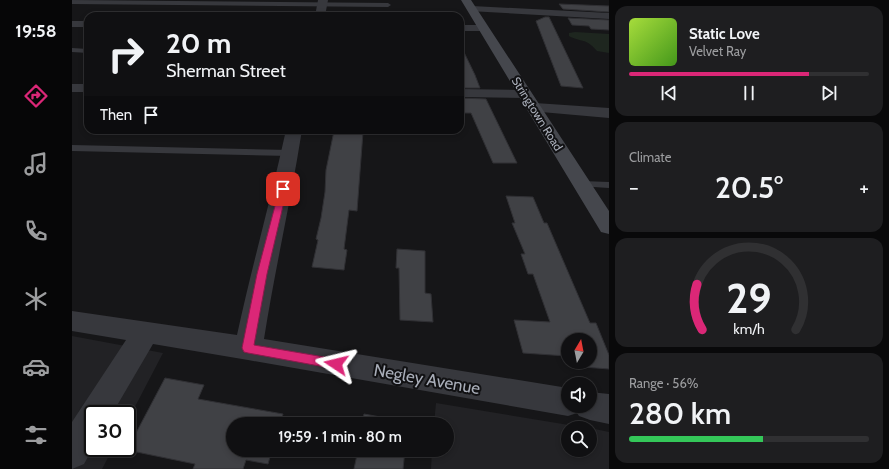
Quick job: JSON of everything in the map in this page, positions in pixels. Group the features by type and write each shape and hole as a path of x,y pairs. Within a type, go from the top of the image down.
{"main road":[{"name":"Stringtown Road","path":"469,4 609,227"}],"street":[{"path":"321,12 323,2"},
{"path":"469,4 609,16"},
{"path":"72,24 84,24"},
{"path":"464,28 483,28"},
{"path":"72,88 84,88"},
{"path":"464,93 525,94"},
{"path":"535,108 609,113"},
{"path":"248,348 262,274 283,189 293,134"},
{"name":"Negley Avenue","path":"73,322 248,348 561,401"},
{"path":"101,405 145,333"},
{"path":"597,407 609,409"}],"lane":[{"path":"72,2 389,3 392,11"},
{"path":"72,50 84,51"},
{"path":"72,148 290,153"},
{"path":"582,184 609,185"}],"shaded area":[{"path":"569,33 609,34 609,53 597,51 586,42 569,36"},
{"path":"72,336 163,353 136,405 84,405 84,457 108,457 102,469 72,469"},
{"path":"436,403 561,424 561,457 597,457 597,429 609,432 609,469 431,469 432,457 454,457 454,417 435,417"}],"building":[{"path":"559,4 609,6 609,12 563,9"},
{"path":"549,17 583,88 561,86 536,21"},
{"path":"568,18 609,20 609,30 591,29 589,26 572,25"},
{"path":"464,52 475,75 480,88 464,88"},
{"path":"464,98 486,99 517,163 493,163 471,113 464,113"},
{"path":"333,134 363,134 357,211 349,210 344,249 347,250 344,270 312,267 318,240 316,239 325,192 326,170"},
{"path":"506,196 533,197 544,223 547,223 590,323 596,323 609,355 609,369 597,368 597,333 561,333 561,356 523,353 514,320 550,322 533,274 528,274 521,254 525,254 512,223 515,223"},
{"path":"397,249 425,251 425,293 431,294 433,322 400,320 399,268 396,268"},
{"path":"165,378 204,385 198,399 283,414 282,417 226,417 226,457 270,457 268,464 246,460 243,469 193,469 195,464 136,452 136,433"},
{"path":"364,414 380,417 363,417"},
{"path":"357,457 404,457 403,469 354,469"}],"route":[{"path":"283,189 262,274 248,348 336,364"}]}
